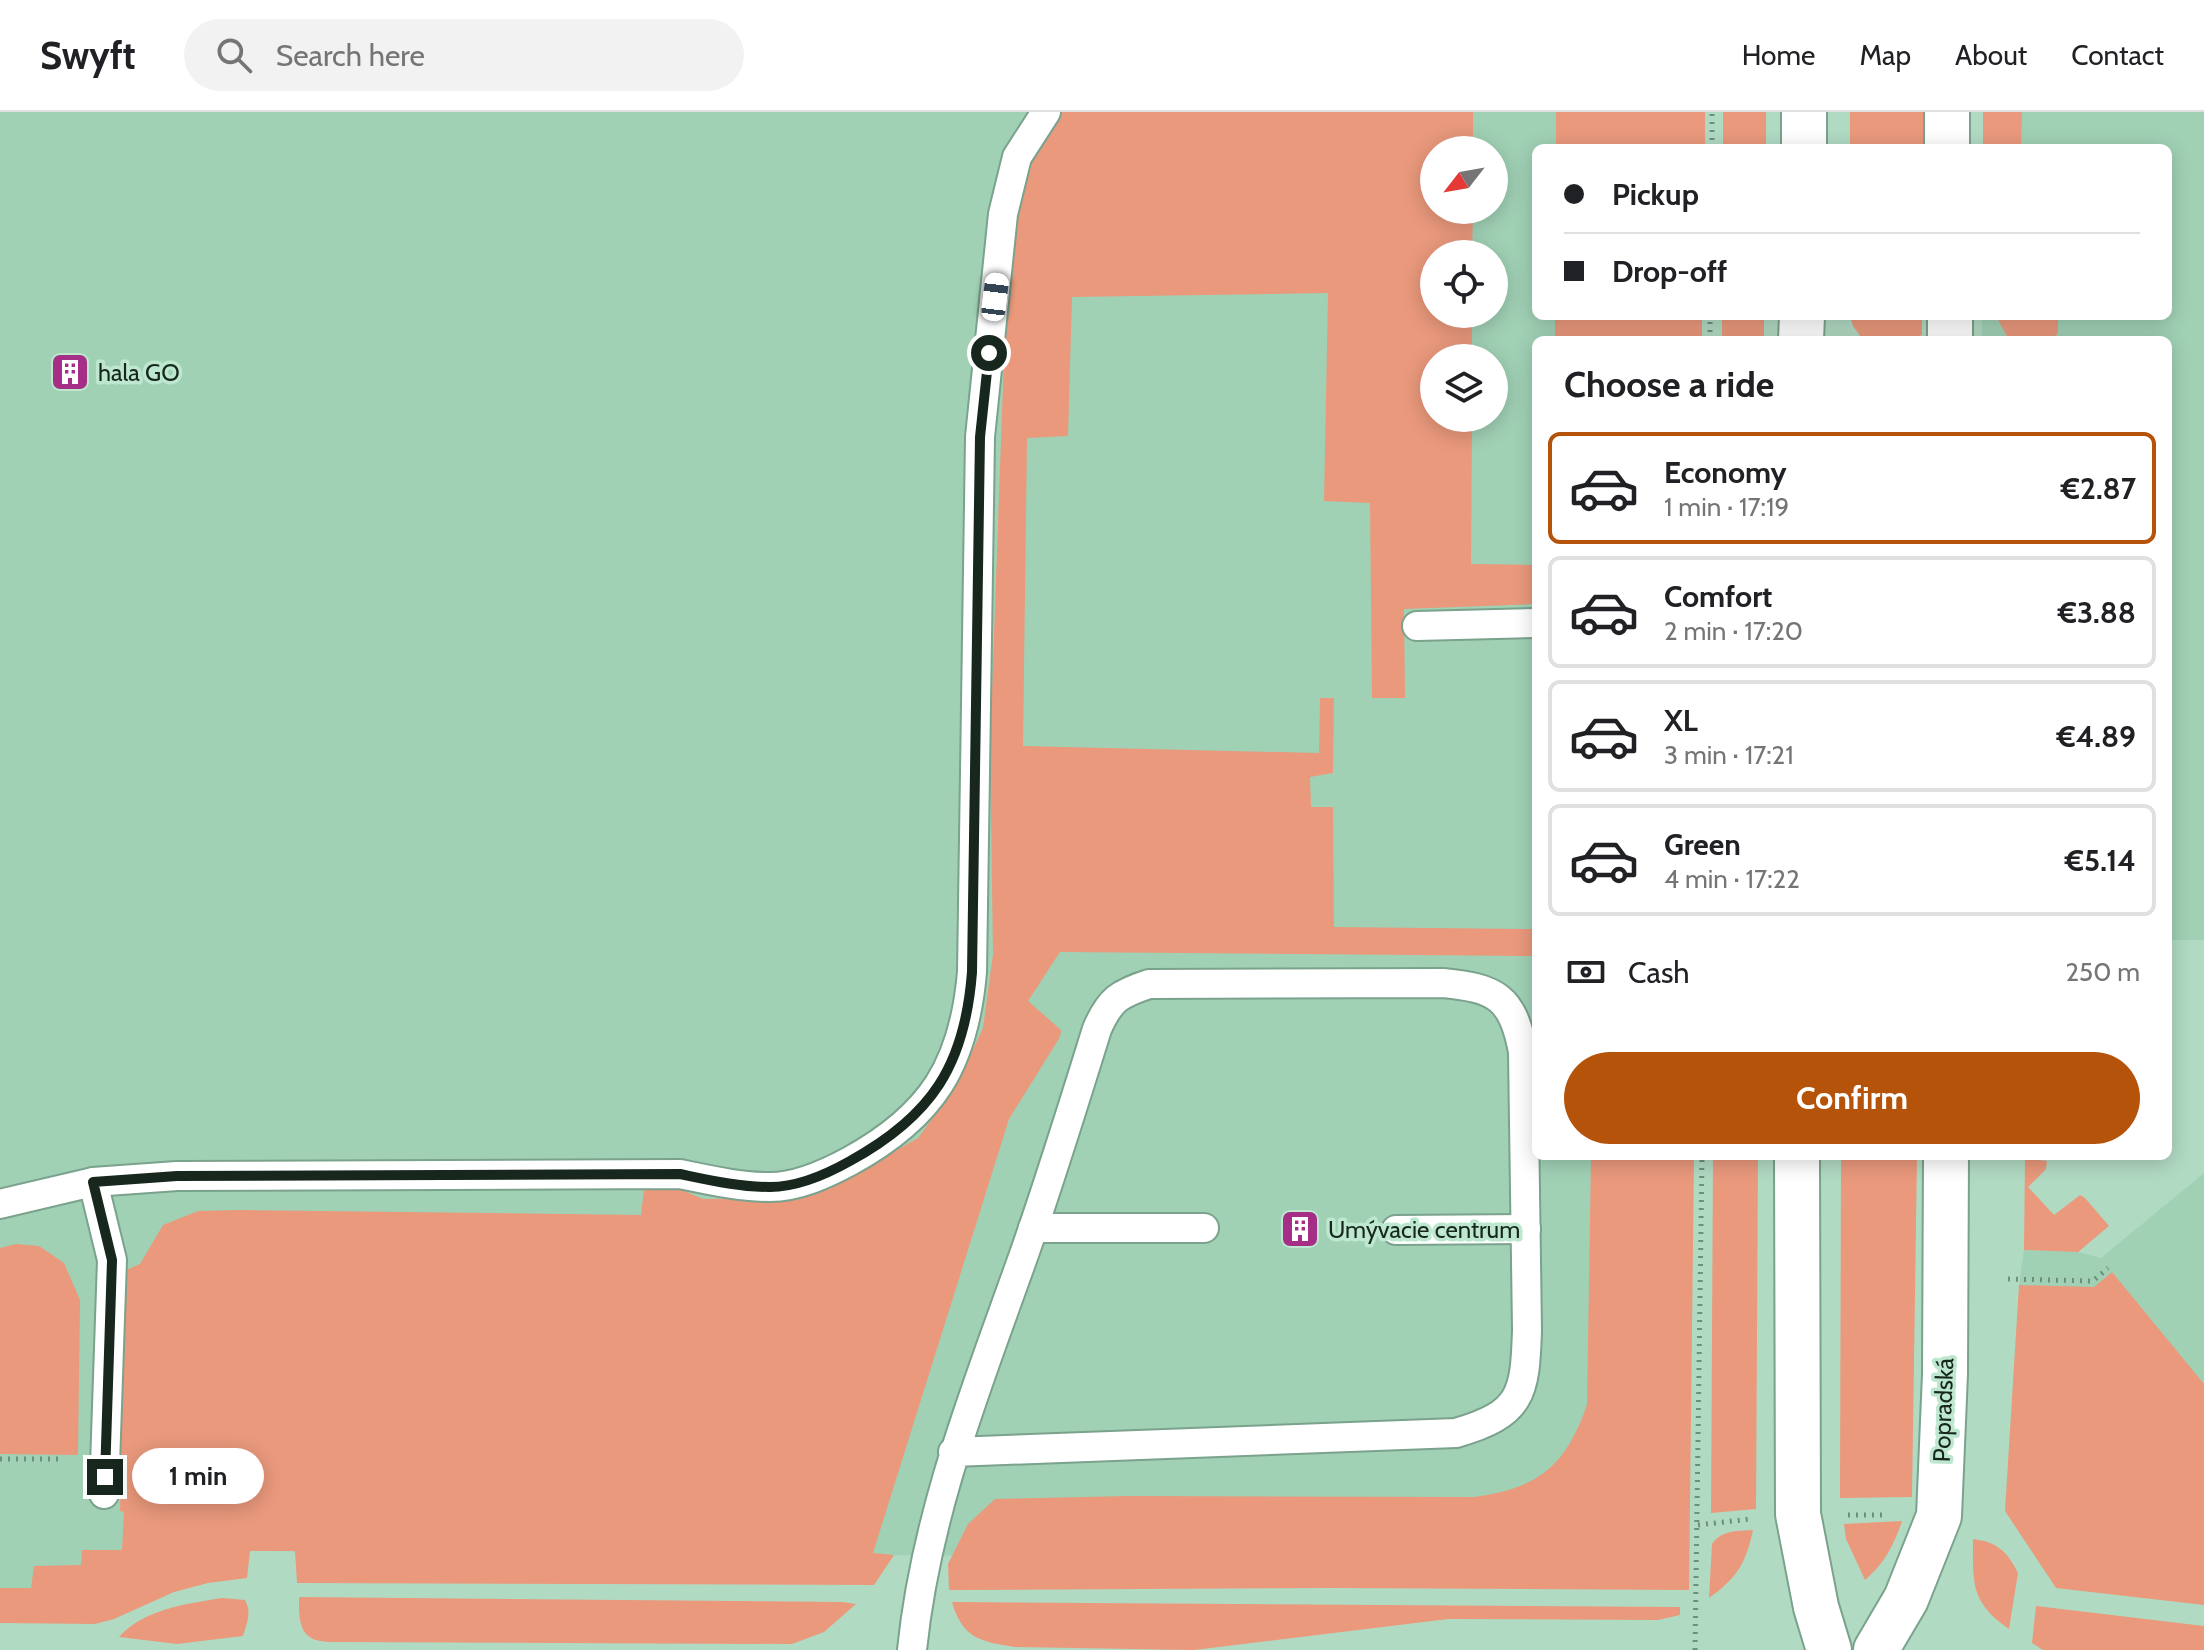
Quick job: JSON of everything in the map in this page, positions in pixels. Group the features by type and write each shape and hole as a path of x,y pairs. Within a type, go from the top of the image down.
{"street":[{"path":"1804,112 1804,144"},
{"path":"1947,112 1947,144"},
{"path":"1797,1160 1798,1514 1816,1607 1829,1650"},
{"name":"Popradská","path":"1876,1650 1906,1599 1939,1516 1945,1374 1946,1160"}],"lane":[{"path":"0,1204 93,1182 192,1175 680,1174 724,1183 772,1187 811,1179 840,1167 893,1135 916,1115 946,1074 969,1007 980,437 1003,214 1017,157 1046,112"},
{"path":"1417,626 1532,623"},
{"path":"912,1650 925,1555 953,1452 1033,1228 1097,1029 1116,997 1149,984 1443,983 1476,986 1496,994 1510,1010 1523,1052 1525,1375 1514,1402 1502,1415 1456,1433 953,1452"},
{"path":"93,1182 112,1260 104,1494"},
{"path":"1033,1228 1204,1228"},
{"path":"1396,1230 1526,1229"}],"path":[{"path":"1712,112 1712,144"},
{"path":"1695,1650 1702,1160"},
{"path":"2008,1279 2093,1281 2108,1268"},
{"path":"0,1459 105,1460"}],"shaded area":[{"path":"0,112 1663,112 1663,144 1532,144 1532,320 1662,320 1662,336 1532,336 1532,1160 1655,1160 1648,1560 82,1550 82,1565 31,1588 0,1588"},
{"path":"1056,112 1473,112 1473,136 1420,136 1420,224 1473,224 1472,240 1420,240 1420,328 1472,328 1472,344 1420,344 1420,432 1472,432 1471,564 1532,565 1532,604 1404,609 1405,698 1372,698 1370,503 1324,501 1328,293 1072,297 1068,436 1027,438 1023,746 1319,753 1320,698 1334,698 1333,773 1310,777 1311,807 1333,807 1334,927 1532,929 1532,956 1060,952 1028,1001 1061,1030 1060,1037 1009,1119 873,1553 894,1555 874,1585 297,1583 295,1551 250,1551 247,1578 208,1583 174,1592 114,1619 95,1624 0,1623 0,1588 31,1588 34,1566 81,1565 82,1550 122,1550 124,1271 140,1264 163,1225 198,1211 238,1210 641,1215 644,1189 675,1187 703,1199 773,1198 845,1179 918,1138 954,1089 983,1028 993,954 990,747 1006,301 1015,209 1026,163"},
{"path":"1556,112 1705,112 1705,144 1556,144"},
{"path":"1723,112 1766,112 1766,144 1723,144"},
{"path":"1850,112 1923,112 1923,144 1850,144"},
{"path":"1983,112 2204,112 2204,940 2172,940 2172,336 1982,336 1982,320 2172,320 2172,144 1983,144"},
{"path":"1983,112 2022,112 2021,144 1983,144"},
{"path":"1555,320 1702,320 1702,336 1555,336"},
{"path":"1722,320 1764,320 1764,336 1722,336"},
{"path":"1851,320 1922,320 1922,334 1860,336"},
{"path":"1998,320 2058,320 2056,336 2007,336"},
{"path":"1591,1160 1694,1160 1689,1590 949,1590 948,1564 968,1524 995,1499 1129,1496 1473,1497 1516,1488 1546,1471 1569,1444 1587,1405"},
{"path":"1713,1160 1758,1160 1756,1509 1711,1513"},
{"path":"1841,1160 1917,1160 1912,1497 1840,1498"},
{"path":"2025,1160 2047,1161 2046,1169 2028,1187 2054,1215 2080,1195 2109,1226 2078,1252 2024,1250"},
{"path":"2204,1173 2204,1605 2019,1285 2024,1250 2078,1252 2101,1258"},
{"path":"16,1244 39,1246 64,1263 80,1300 78,1455 0,1454 0,1248"},
{"path":"2112,1272 2204,1384 2204,1605 2056,1588 2005,1511 2019,1285 2094,1287"},
{"path":"1902,1521 1888,1554 1865,1580 1846,1539 1844,1524"},
{"path":"1753,1530 1739,1569 1727,1584 1709,1598 1712,1544 1725,1534"},
{"path":"1973,1539 1989,1542 2000,1549 2018,1573 2009,1629 1987,1610 1976,1590"},
{"path":"299,1597 856,1604 824,1632 792,1644 329,1642 306,1634 299,1615"},
{"path":"222,1598 245,1600 248,1613 243,1636 177,1644 119,1637 153,1614"},
{"path":"952,1602 1680,1607 1680,1615 1658,1620 1448,1619 1194,1650 1015,1647 983,1640 967,1631"},
{"path":"2036,1606 2204,1626 2204,1650 2043,1650 2032,1643"}],"place":[{"name":"hala GO","path":"70,372"},
{"name":"Umývacie centrum","path":"1300,1229"}],"route":[{"path":"105,1477 112,1260 93,1182 177,1176 680,1174 724,1183 772,1187 811,1179 868,1151 893,1135 933,1095 958,1045 969,1007 972,972 980,437 989,353"}]}
